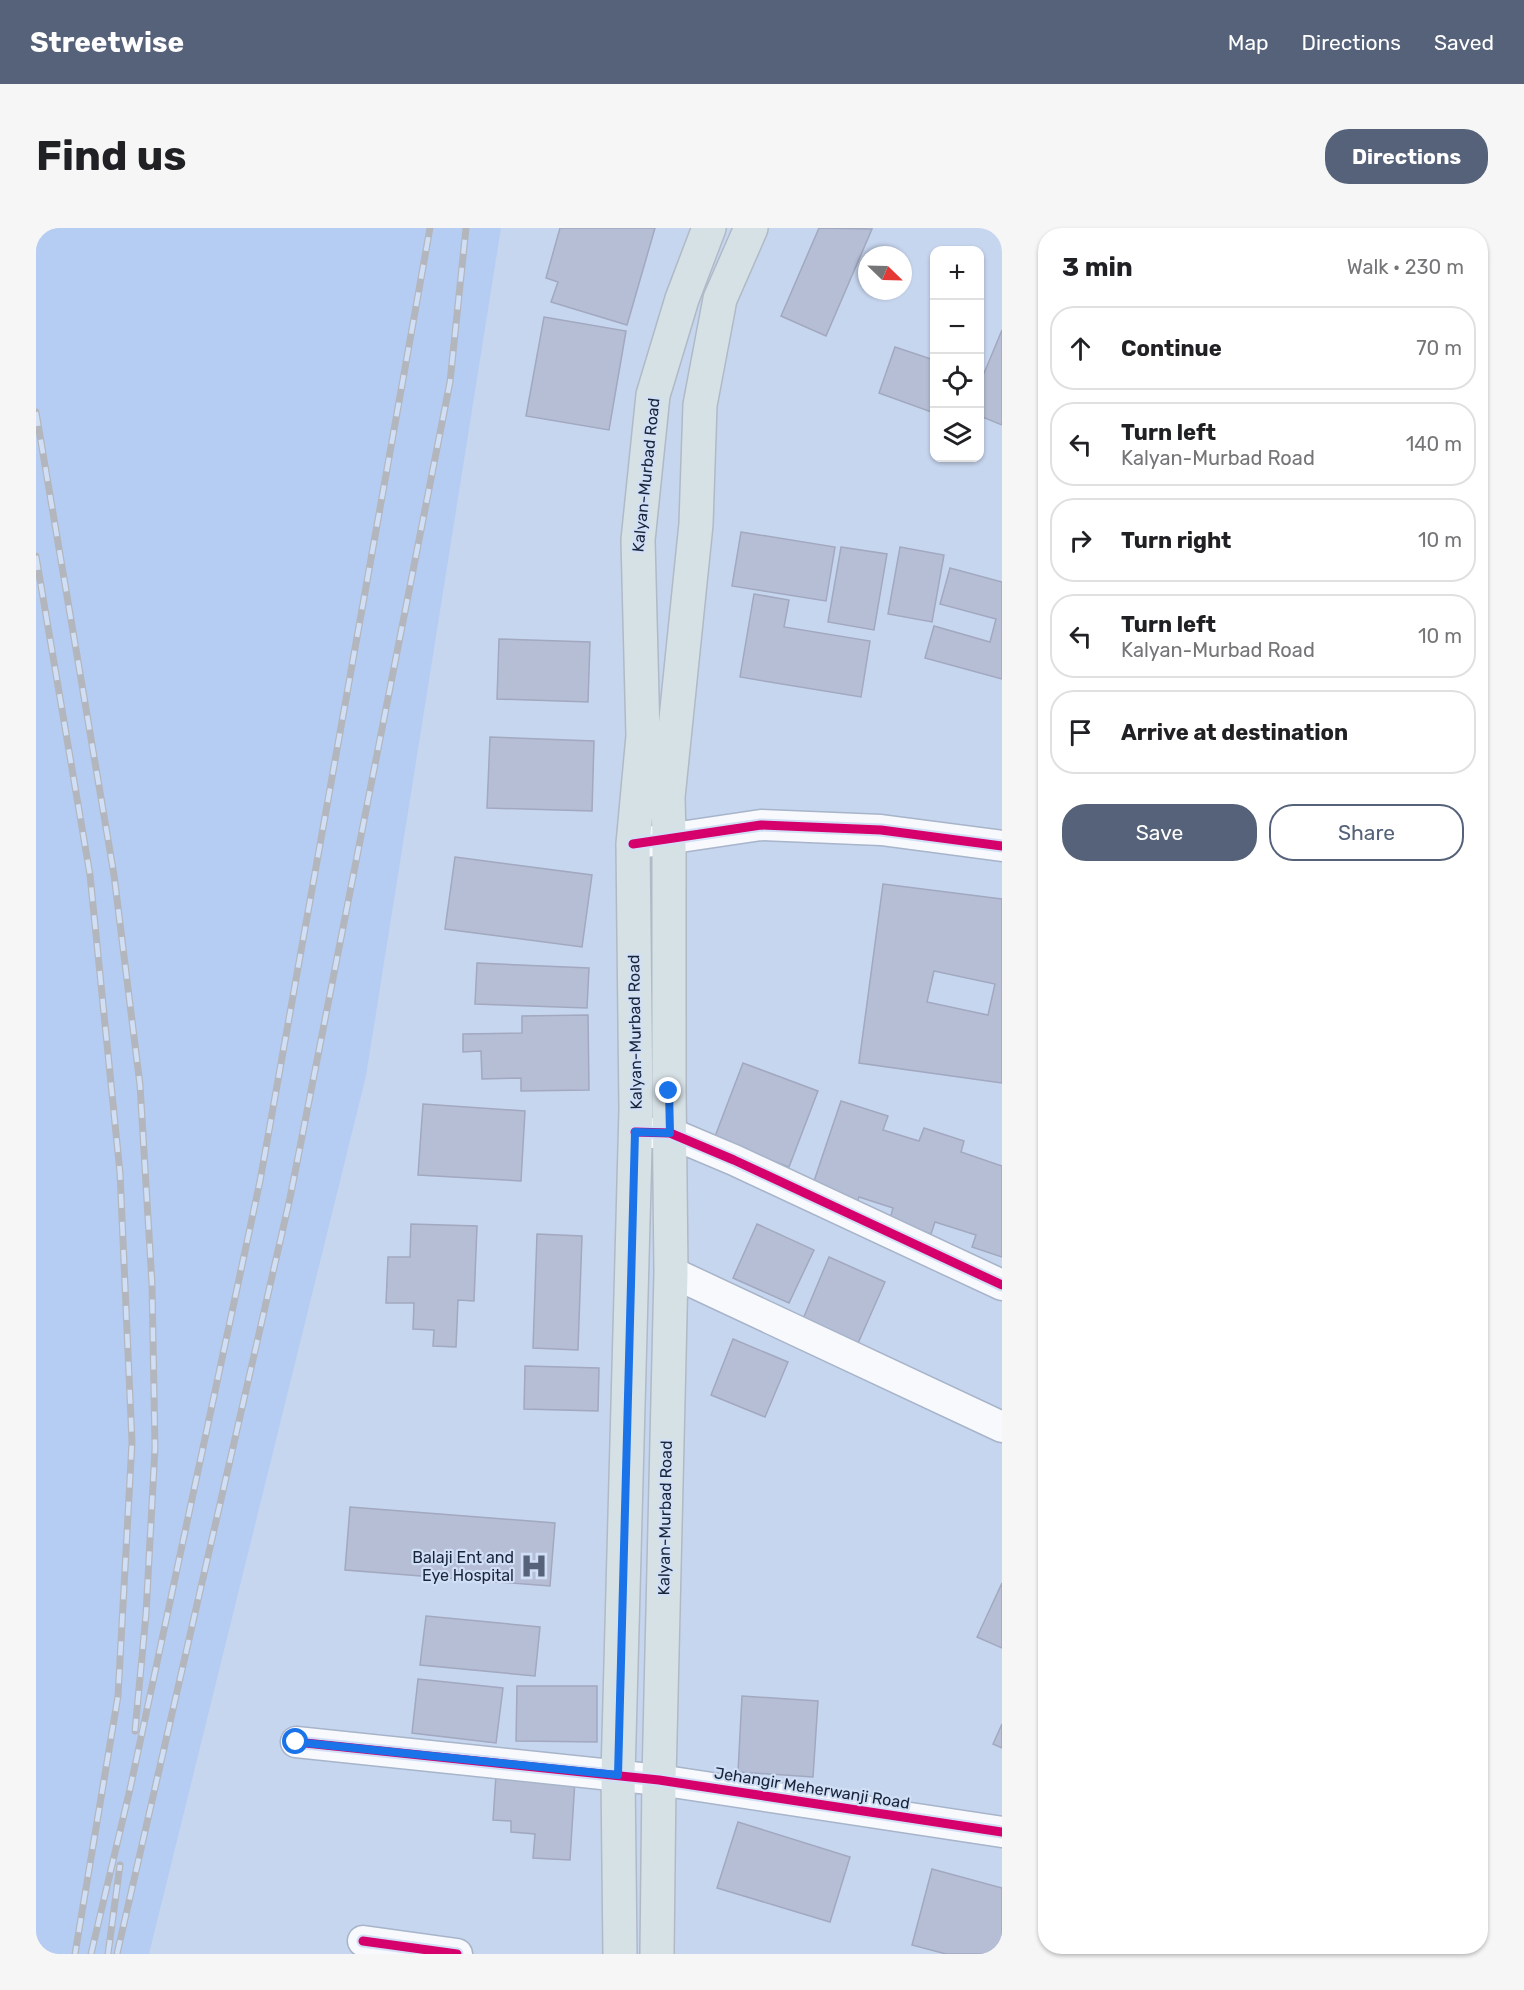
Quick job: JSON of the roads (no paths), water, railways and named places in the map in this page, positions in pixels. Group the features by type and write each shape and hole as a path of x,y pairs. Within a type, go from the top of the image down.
{"main road":[{"name":"Kalyan-Murbad Road","path":"620,1954 618,1775 635,1132 633,844 643,736 638,540 653,395 682,299 709,228"},
{"name":"Kalyan-Murbad Road","path":"657,1954 671,1272 668,797 696,524 700,405 720,299 752,228"}],"street":[{"path":"633,844 761,825 880,830 1002,846"},
{"path":"635,1132 670,1133 734,1160 1002,1285"},
{"path":"671,1272 1002,1427"},
{"name":"Jehangir Meherwanji Road","path":"296,1742 659,1780 1002,1832"},
{"path":"363,1941 457,1954"}],"railway":[{"path":"91,1954 130,1789 260,1181 430,228"},
{"path":"117,1954 290,1198 450,382 466,228"},
{"path":"36,412 114,875 140,1085 152,1284 155,1448 146,1614 135,1731"},
{"path":"36,556 90,875 120,1173 132,1442 118,1696 75,1954"},
{"path":"108,1954 120,1865"}],"place":[{"name":"Balaji Ent and Eye Hospital","path":"534,1566"}]}
